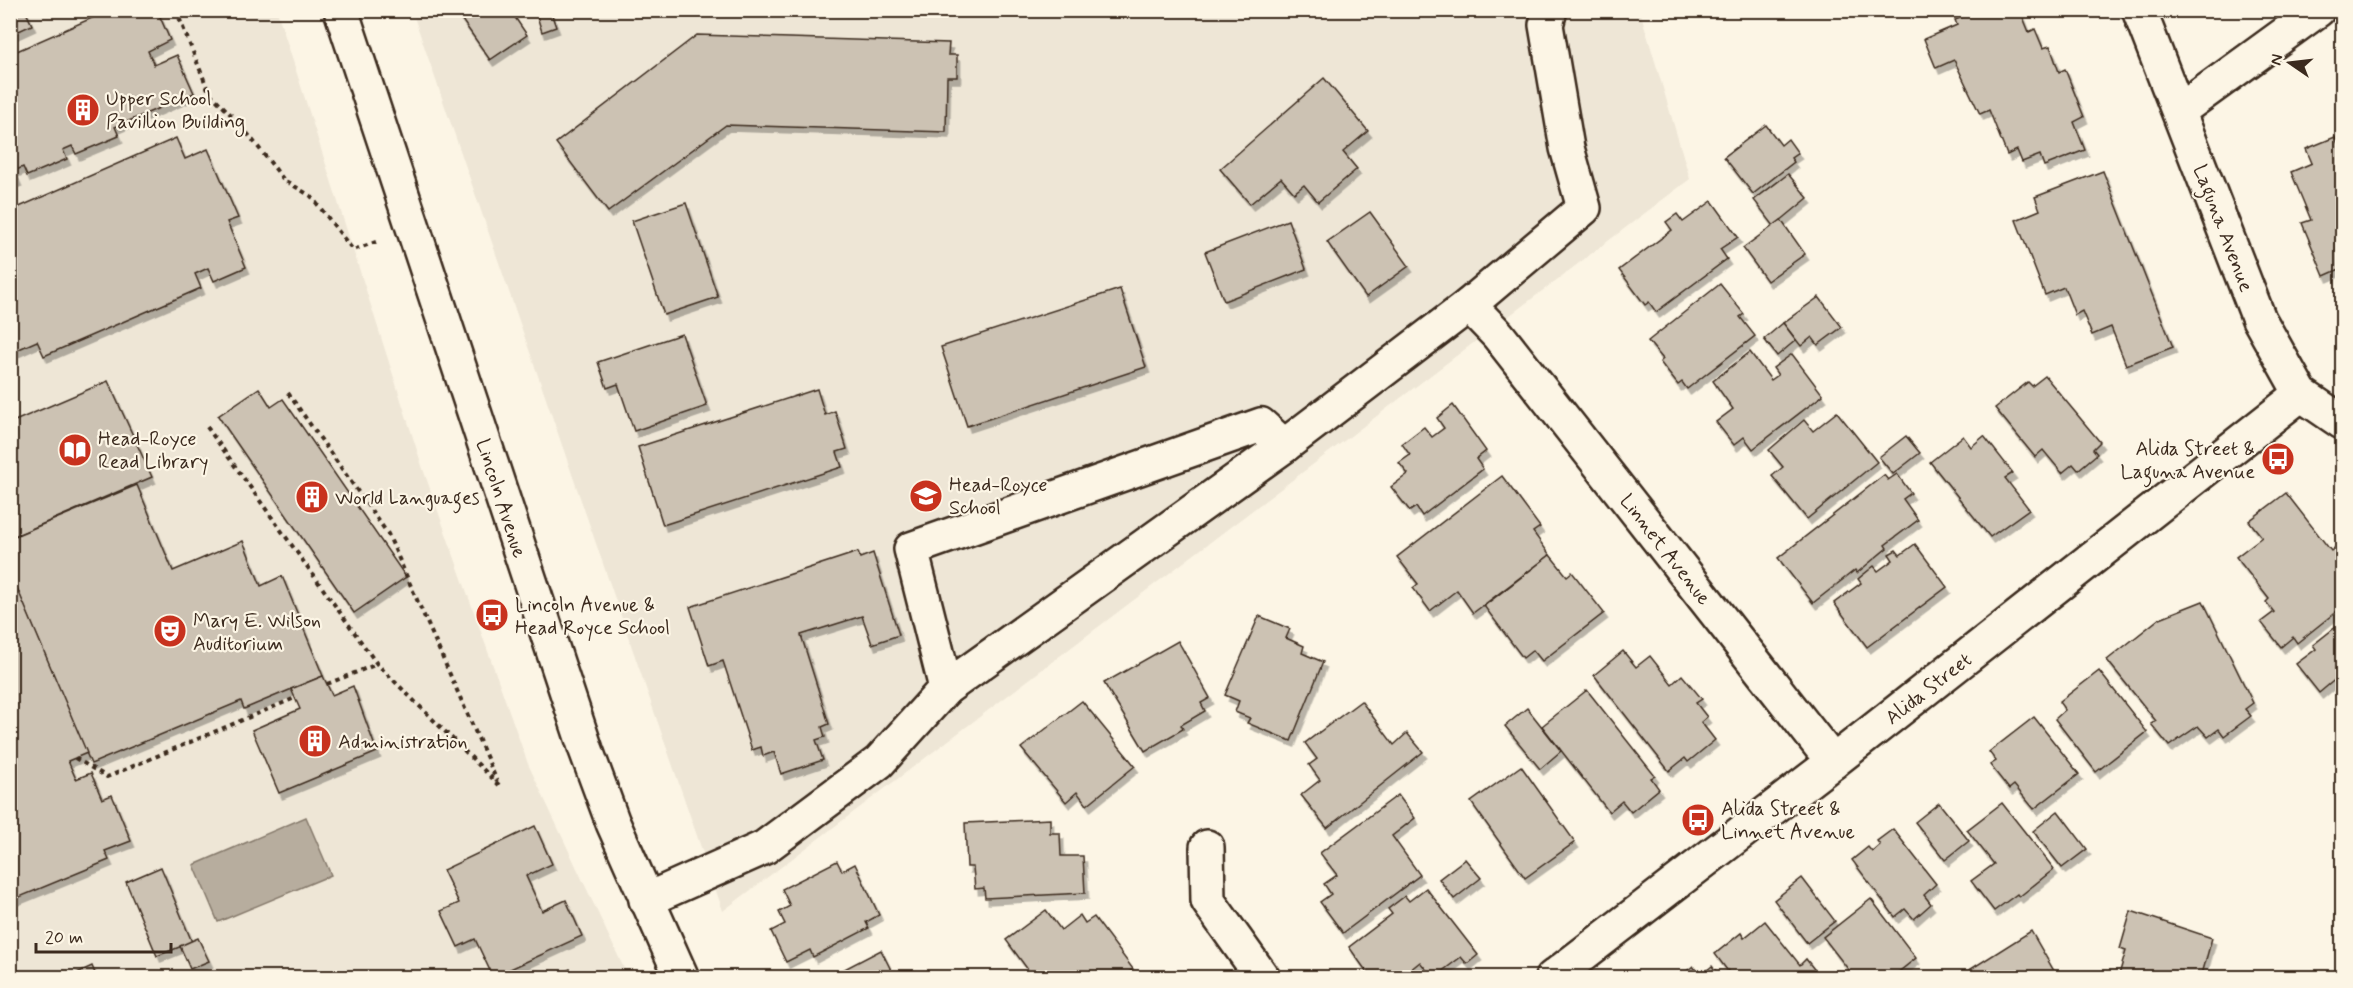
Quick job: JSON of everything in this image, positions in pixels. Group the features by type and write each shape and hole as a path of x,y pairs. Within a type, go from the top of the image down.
{"street":[{"name":"Lincoln Avenue","path":"341,10 586,750 613,823 682,978"},
{"path":"646,900 765,847 879,762 946,688 1284,446 1469,305 1584,208 1567,148 1546,25 1550,10"},
{"name":"Laguna Avenue","path":"2139,10 2259,320 2301,394 2343,422"},
{"path":"2179,111 2318,10"},
{"name":"Linnet Avenue","path":"1469,305 1498,335 1833,762"},
{"name":"Alida Street","path":"1552,978 1833,762 2301,394"},
{"path":"946,688 911,549 1262,425 1284,446"},
{"path":"1207,847 1208,901 1263,978"}],"path":[{"path":"72,10 72,12 77,10"},
{"path":"176,10 209,92 240,124 284,180 311,196 353,250 413,229"},
{"path":"207,427 377,664 499,784 388,534 288,393"},
{"path":"327,684 377,664"},
{"path":"75,758 108,777 295,698"}],"shaded area":[{"path":"10,11 277,11 423,469 528,764 628,977 11,977"},
{"name":"Head-Royce School","path":"412,11 1640,11 1690,179 723,911"},
{"path":"306,817 331,875 218,922 194,865"}],"building":[{"path":"10,10 25,10 32,25 10,35"},
{"name":"Upper School Pavillion Building","path":"110,10 157,10 170,40 148,51 154,65 177,55 194,93 115,127 119,136 76,154 72,146 63,150 67,159 27,176 23,167 14,171 18,180 10,183 10,54"},
{"path":"455,10 510,10 527,35 490,60"},
{"path":"535,10 550,10 556,27 542,32"},
{"path":"1980,10 2020,10 2029,32 2035,29 2043,48 2050,46 2059,72 2065,69 2084,117 2074,122 2085,150 2044,166 2040,155 2022,162 2017,150 2007,155 1989,110 1980,114 1954,60 1936,68 1924,39 1957,25 1955,20"},
{"path":"697,35 949,43 948,55 957,55 957,77 947,77 946,132 726,125 608,212 556,143"},
{"path":"1324,78 1368,131 1343,152 1357,169 1318,202 1304,185 1294,193 1281,178 1250,204 1220,169"},
{"path":"1766,125 1781,145 1788,139 1798,153 1791,158 1794,162 1753,194 1724,157"},
{"path":"2335,137 2342,153 2342,268 2324,276 2302,223 2311,220 2291,172 2312,163 2306,149"},
{"path":"176,138 185,159 208,149 238,218 227,222 246,267 214,281 208,268 195,274 201,288 44,356 37,341 10,353 10,211"},
{"path":"2103,171 2173,347 2126,365 2111,327 2092,335 2082,311 2075,315 2064,287 2045,295 2016,220 2040,210 2035,197"},
{"path":"1788,174 1808,198 1774,226 1754,200"},
{"path":"1712,201 1738,237 1720,249 1727,259 1656,312 1649,302 1645,305 1619,270 1672,230 1666,222 1677,214 1683,222"},
{"path":"686,203 718,297 664,315 632,221"},
{"path":"1370,212 1409,266 1366,297 1327,242"},
{"path":"1288,220 1306,269 1224,301 1205,252"},
{"path":"1781,220 1805,254 1767,281 1743,248"},
{"path":"1720,284 1744,314 1740,317 1755,336 1687,389 1682,382 1678,385 1660,362 1663,359 1648,341"},
{"path":"1120,289 1146,367 967,426 941,347"},
{"path":"1819,297 1842,327 1818,345 1812,337 1801,346 1783,323"},
{"path":"1783,323 1796,340 1777,356 1764,339"},
{"path":"682,334 707,406 634,431 618,384 607,388 598,362"},
{"path":"1750,352 1771,380 1778,375 1773,368 1792,354 1823,395 1753,449 1744,437 1734,445 1716,422 1733,409 1713,381"},
{"path":"2045,376 2100,442 2093,449 2097,454 2078,470 2073,464 2062,473 2043,450 2035,457 1995,408 2028,382 2032,386"},
{"name":"Head-Royce Read Library","path":"108,381 152,477 10,538 10,423"},
{"name":"World Languages","path":"259,388 271,407 283,399 406,577 354,613 218,416"},
{"path":"817,389 825,415 835,411 847,449 837,452 842,467 663,525 638,447"},
{"path":"1453,405 1486,451 1476,459 1483,469 1422,516 1416,507 1410,511 1391,487 1408,474 1399,463 1410,455 1402,444 1424,427 1432,437 1444,428 1437,418"},
{"path":"1837,412 1877,462 1807,519 1772,476 1783,467 1769,450 1804,420 1813,431"},
{"path":"1906,436 1920,453 1893,474 1879,457"},
{"path":"1963,436 1971,447 1984,436 2013,473 2005,478 2029,509 1990,537 1930,462"},
{"path":"1897,474 1911,493 1903,499 1918,520 1885,545 1887,548 1857,573 1855,570 1813,603 1778,558 1884,475 1888,480"},
{"path":"1502,476 1540,527 1533,532 1550,555 1473,613 1457,590 1430,611 1413,588 1418,584 1397,557"},
{"name":"Mary E. Wilson Auditorium","path":"137,485 173,571 243,541 261,586 282,576 323,676 244,709 241,701 91,764 10,572 10,538"},
{"path":"2286,493 2331,551 2342,541 2342,607 2297,643 2293,637 2281,647 2261,622 2274,612 2266,602 2269,599 2236,557 2262,537 2249,521"},
{"path":"1915,544 1947,587 1867,647 1834,603 1861,583 1858,579 1874,566 1878,571 1893,560 1889,554 1896,550 1900,555"},
{"path":"858,552 860,558 873,553 899,635 872,644 862,616 801,635 829,724 822,727 825,737 816,740 823,760 781,774 774,752 763,756 761,747 752,750 723,661 709,666 690,607"},
{"path":"1550,555 1567,576 1572,572 1604,613 1542,661 1533,650 1523,658 1484,606"},
{"path":"15,583 87,753 68,761 76,779 91,773 102,799 112,795 131,841 105,851 109,860 10,901 10,585"},
{"path":"2203,601 2253,703 2245,709 2251,716 2224,736 2219,729 2208,737 2198,726 2169,746 2151,724 2156,721 2107,660 2160,618"},
{"path":"1259,616 1290,629 1286,638 1304,646 1302,653 1323,662 1291,741 1247,723 1250,718 1235,712 1239,701 1225,695"},
{"path":"2342,622 2342,682 2338,677 2319,693 2296,664 2316,649 2313,645"},
{"path":"1178,641 1210,698 1201,703 1205,711 1181,725 1183,729 1145,751 1104,683"},
{"path":"1623,651 1636,667 1650,656 1672,684 1682,675 1702,699 1696,703 1707,717 1701,722 1715,740 1688,762 1685,758 1669,771 1594,675"},
{"path":"2099,671 2147,732 2096,772 2055,719 2065,710 2059,702"},
{"name":"Administration","path":"323,676 332,695 353,686 377,752 279,793 252,730 300,709 291,689"},
{"path":"1587,690 1655,776 1651,778 1659,789 1631,812 1622,801 1609,812 1542,726"},
{"path":"1082,701 1135,766 1087,805 1077,792 1066,802 1021,748"},
{"path":"1361,701 1394,745 1407,733 1423,752 1327,828 1301,795 1320,780 1309,765 1317,759 1305,743"},
{"path":"1527,708 1561,751 1540,769 1505,726"},
{"path":"2034,717 2079,774 2034,809 2014,785 2009,789 1990,765 1996,761 1989,752"},
{"path":"1521,766 1575,842 1525,878 1471,802"},
{"path":"1398,795 1415,818 1392,836 1420,875 1343,933 1320,902 1331,894 1324,884 1337,875 1320,853"},
{"path":"1939,803 1969,841 1945,860 1915,822"},
{"path":"2002,803 2054,869 2019,897 2017,894 1994,911 1971,881 1994,864 1967,830"},
{"path":"2058,811 2087,849 2062,868 2033,831"},
{"path":"1050,819 1050,833 1060,833 1061,856 1083,856 1085,893 985,898 984,888 975,889 973,867 967,867 965,823"},
{"path":"535,826 552,864 526,876 542,911 566,900 582,936 493,977 475,939 458,947 441,911 459,903 443,870"},
{"path":"1893,829 1936,884 1924,895 1931,904 1914,919 1905,909 1895,917 1852,860 1868,847 1872,852 1880,845 1877,841"},
{"path":"1465,859 1481,878 1454,899 1439,879"},
{"path":"837,861 842,871 855,864 879,915 866,922 869,928 813,957 810,950 786,962 771,931 785,924 779,912 790,906 782,889"},
{"path":"161,867 192,942 157,956 126,882"},
{"path":"1802,878 1835,921 1807,943 1774,900"},
{"path":"1426,888 1478,955 1467,964 1461,957 1433,978 1420,962 1400,978 1375,978 1371,973 1369,975 1349,947 1392,914 1388,909 1405,896 1409,901"},
{"path":"1871,899 1916,958 1891,978 1855,978 1823,937"},
{"path":"1046,910 1061,930 1080,915 1085,923 1094,917 1133,969 1121,978 1034,978 1006,940"},
{"path":"2131,911 2212,938 2201,978 2118,978 2126,951 2120,949"},
{"path":"1765,921 1800,965 1806,959 1821,978 1733,978 1715,954 1741,933 1744,938"},
{"path":"2031,931 2058,978 1965,978 1963,974"},
{"path":"198,938 209,961 190,969 180,946"},
{"path":"881,950 895,978 832,978 831,976"},
{"path":"92,966 97,978 66,978"},
{"path":"1693,966 1700,976 1712,966 1721,978 1678,978"},
{"path":"570,969 574,978 552,978"}],"place":[{"name":"Upper School Pavillion Building","path":"83,110"},
{"name":"Head-Royce Read Library","path":"75,450"},
{"name":"Alida Street & Laguna Avenue","path":"2278,459"},
{"name":"Head-Royce School","path":"926,496"},
{"name":"World Languages","path":"312,497"},
{"name":"Lincoln Avenue & Head Royce School","path":"492,615"},
{"name":"Mary E. Wilson Auditorium","path":"170,631"},
{"name":"Administration","path":"315,741"},
{"name":"Alida Street & Linnet Avenue","path":"1698,820"}]}
